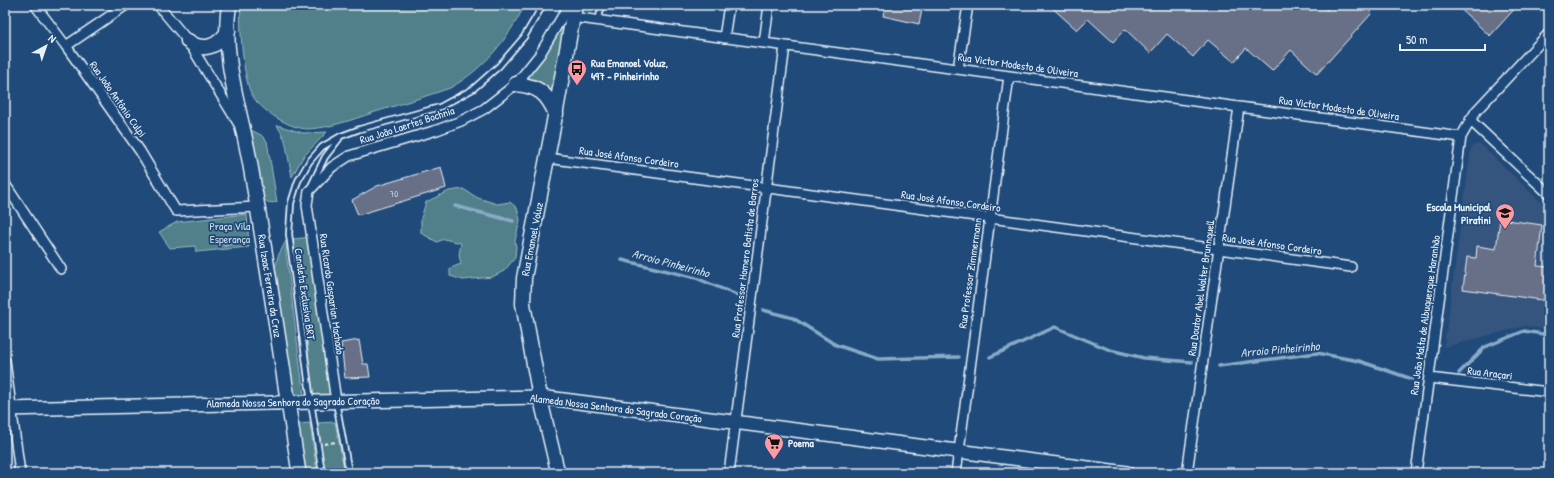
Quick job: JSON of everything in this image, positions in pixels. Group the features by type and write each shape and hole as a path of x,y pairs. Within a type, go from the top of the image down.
{"main road":[{"path":"229,5 228,31 232,76 242,130"},
{"name":"Rua Emanoel Voluz","path":"558,473 540,397 524,304 524,285 556,114 572,9"},
{"path":"188,41 202,47 213,46 221,40 228,31"},
{"path":"516,84 529,85 541,91 550,101 556,114"},
{"name":"Rua Izaac Ferreira da Cruz","path":"242,130 268,268 299,473"},
{"name":"Alameda Nossa Senhora do Sagrado Coração","path":"8,409 540,397 1128,473"}],"street":[{"name":"Rua João Antônio Culpi","path":"35,5 66,46 140,151 176,211 257,207"},
{"path":"66,46 126,5"},
{"name":"Rua Izaac Ferreira da Cruz","path":"158,5 188,41 242,130"},
{"path":"724,38 729,5"},
{"path":"764,43 769,5"},
{"path":"958,69 968,5"},
{"name":"Rua Victor Modesto de Oliveira","path":"572,9 598,21 1461,137"},
{"name":"Rua João Laertes Bochnia","path":"309,191 332,167 349,156 436,130 461,121 484,109 516,84 540,54 572,9"},
{"path":"1461,137 1476,112 1549,35"},
{"name":"Rua Professor Homero Batista de Barros","path":"729,473 785,46"},
{"name":"Rua Professor Zimmermann","path":"956,473 1008,76"},
{"name":"Rua Doutor Abel Walter Brunnquell","path":"1187,473 1239,107"},
{"path":"1470,120 1549,194"},
{"name":"Rua João Malta de Albuquerque Maranhão","path":"1416,473 1461,137"},
{"name":"Rua José Afonso Cordeiro","path":"547,158 1351,267"},
{"path":"5,184 61,269"},
{"name":"Rua Ricardo Gasparian Machado","path":"309,191 307,205 336,401"},
{"path":"5,361 8,409 20,473"},
{"name":"Rua Araçari","path":"1428,378 1549,392"}],"lane":[{"name":"Canaleta Exclusiva BRT","path":"322,473 290,245 289,222 294,192 309,162 322,147 341,136 360,129 440,107 473,89 499,66 524,37 543,5"},
{"path":"598,21 602,5"},
{"path":"309,191 325,157 341,136"},
{"path":"336,401 349,473"}],"path":[{"path":"317,445 344,441"}],"shaded area":[{"name":"Escola Municipal Piratini","path":"1480,144 1549,210 1549,330 1525,326 1444,347 1471,148 1474,145"}],"green space":[{"path":"241,5 525,5 511,30 494,52 474,72 450,88 340,123 308,129 293,126 276,118 262,107 252,95 246,77 242,51"},
{"path":"561,27 567,30 555,102 524,80 543,57"},
{"path":"277,125 303,133 327,132 303,157 292,177 285,140"},
{"path":"251,130 261,135 267,141 277,202 268,202 261,196"},
{"path":"463,189 478,198 497,204 510,202 517,208 520,220 515,241 515,258 504,271 492,277 463,280 450,276 450,268 461,264 459,255 461,243 444,239 437,242 421,233 421,218 426,202 449,191"},
{"name":"Praça Vila Esperança","path":"247,214 249,247 196,252 195,246 170,248 159,232 177,222"},
{"path":"312,237 331,397 311,397 293,239"},
{"path":"287,239 286,252 304,396 291,397 273,275 278,256"},
{"path":"335,422 345,473 325,473 317,423"},
{"path":"310,423 317,473 305,473 298,424"}],"building":[{"path":"885,5 923,5 919,24 883,16"},
{"path":"1049,5 1321,5 1327,10 1332,5 1363,5 1372,13 1317,74 1291,50 1272,71 1246,48 1234,62 1208,40 1193,57 1167,34 1150,53 1125,29 1113,42 1088,19 1077,30"},
{"path":"1456,5 1518,5 1490,36"},
{"path":"441,167 446,188 358,215 352,200 377,186"},
{"path":"1500,219 1542,225 1537,266 1549,267 1549,301 1463,289 1467,257 1476,258 1477,246 1496,249"},
{"path":"359,340 363,364 368,364 370,377 345,378 341,343"}],"waterway":[{"name":"Arroio Pinheirinho","path":"455,206 513,221"},
{"name":"Arroio Pinheirinho","path":"224,245 244,240"},
{"name":"Arroio Pinheirinho","path":"622,260 696,278 737,295"},
{"name":"Arroio Pinheirinho","path":"763,310 793,318 836,345 878,359 959,357"},
{"name":"Arroio Pinheirinho","path":"990,357 1055,327 1110,350 1144,358 1192,362"},
{"name":"Arroio Pinheirinho","path":"1459,373 1485,347 1524,331 1549,335"},
{"name":"Arroio Pinheirinho","path":"1219,366 1317,353 1359,361 1412,379"}],"place":[{"name":"Rua Emanoel Voluz, 497 - Pinheirinho","path":"577,86"},
{"name":"Escola Municipal Piratini","path":"1505,230"},
{"name":"Poema","path":"774,460"}]}
